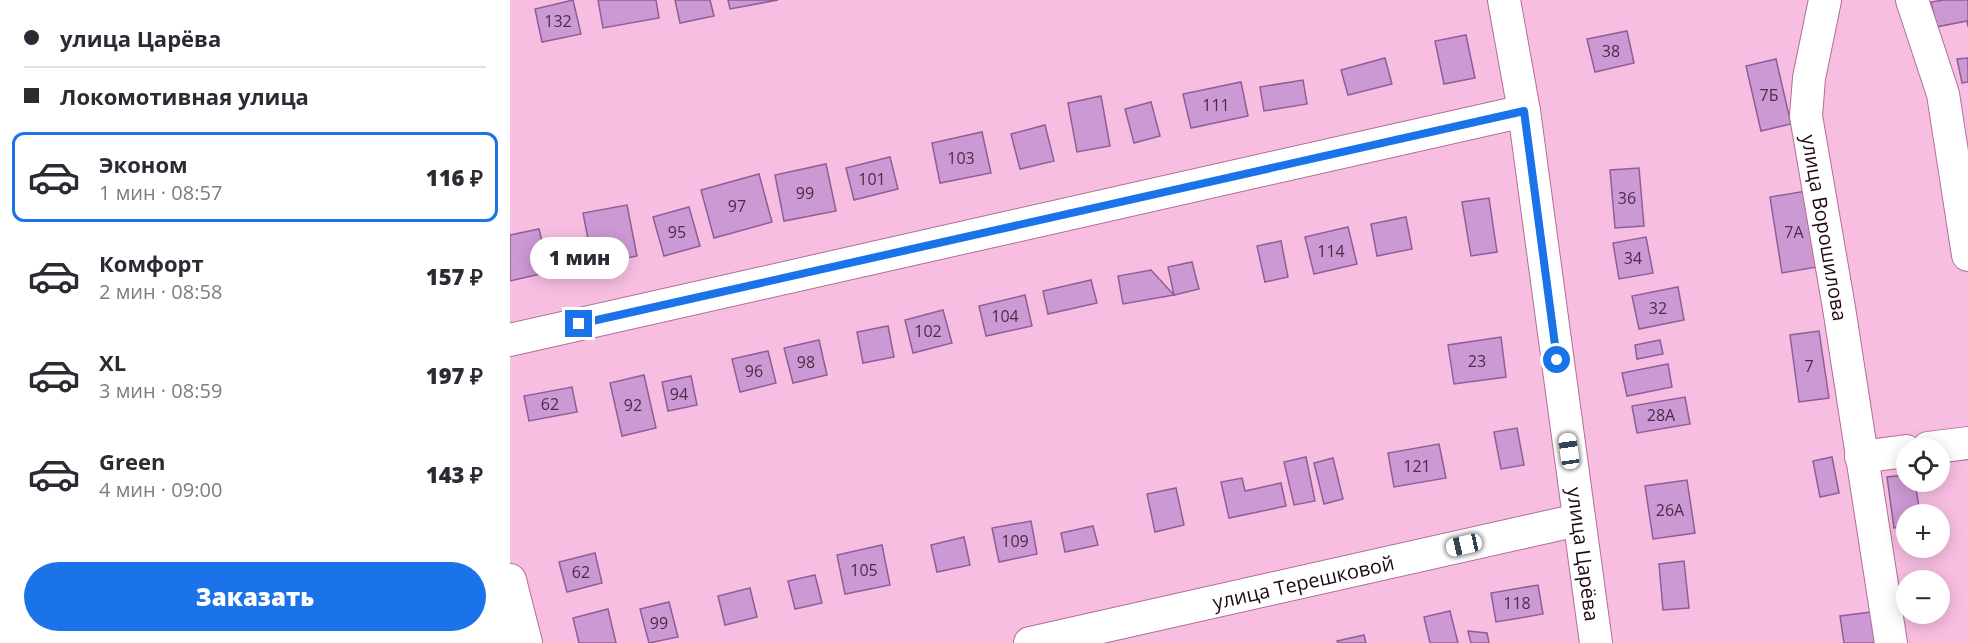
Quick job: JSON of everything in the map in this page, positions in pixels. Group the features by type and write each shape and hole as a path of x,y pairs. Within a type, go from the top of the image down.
{"street":[{"name":"улица Царёва","path":"1504,0 1524,111 1596,643"},
{"name":"улица Ворошилова","path":"1825,0 1809,78 1806,116 1839,308 1891,643"},
{"path":"1912,0 1942,94 1968,255"},
{"path":"510,340 1524,111"},
{"path":"1950,445 1968,443"},
{"path":"1861,457 1896,452"},
{"name":"улица Терешковой","path":"1030,643 1578,520"},
{"path":"510,580 526,643"}],"building":[{"path":"573,0 581,34 542,42 535,9"},
{"path":"598,0 656,0 659,18 603,28"},
{"path":"675,0 710,0 714,16 680,23"},
{"path":"728,0 778,0 730,9"},
{"path":"1968,0 1968,27 1967,21 1936,27 1931,2"},
{"path":"1627,31 1634,63 1595,72 1587,39"},
{"path":"1466,35 1475,78 1444,84 1435,41"},
{"path":"1385,58 1392,84 1348,95 1341,70"},
{"path":"1968,58 1968,82 1962,83 1957,59"},
{"path":"1776,59 1791,124 1761,131 1746,66"},
{"path":"1303,80 1307,104 1264,111 1260,87"},
{"path":"1241,82 1248,116 1191,128 1183,94"},
{"path":"1101,96 1110,146 1077,152 1068,103"},
{"path":"1151,102 1160,136 1134,143 1125,109"},
{"path":"1045,125 1054,161 1020,169 1011,134"},
{"path":"982,132 991,173 940,183 932,143"},
{"path":"890,157 898,189 854,200 846,168"},
{"path":"826,164 836,211 784,221 775,175"},
{"path":"1639,168 1644,226 1615,228 1610,170"},
{"path":"759,174 772,222 714,238 701,190"},
{"path":"1806,191 1817,267 1782,273 1770,197"},
{"path":"1489,198 1497,252 1471,256 1462,202"},
{"path":"627,205 637,256 593,265 583,213"},
{"path":"689,207 700,246 664,256 653,217"},
{"path":"1406,217 1412,249 1377,256 1371,224"},
{"path":"1348,227 1357,264 1314,274 1305,237"},
{"path":"539,229 549,272 510,281 510,235"},
{"path":"1646,237 1653,273 1619,279 1613,243"},
{"path":"1281,241 1288,277 1265,282 1257,246"},
{"path":"1192,262 1199,289 1174,295 1168,267"},
{"path":"1151,270 1174,295 1123,304 1118,276"},
{"path":"1091,280 1097,303 1048,314 1043,291"},
{"path":"1678,287 1684,320 1639,329 1632,296"},
{"path":"1025,295 1032,326 986,336 979,306"},
{"path":"943,310 952,343 913,353 905,320"},
{"path":"888,326 894,357 863,363 857,332"},
{"path":"1819,331 1829,398 1799,402 1790,335"},
{"path":"1501,337 1506,377 1454,384 1448,345"},
{"path":"819,340 827,375 793,383 784,348"},
{"path":"1660,340 1663,354 1637,359 1635,345"},
{"path":"768,351 776,383 740,392 732,359"},
{"path":"1668,364 1672,387 1627,396 1622,373"},
{"path":"644,375 656,428 622,436 610,383"},
{"path":"691,376 697,405 668,411 662,382"},
{"path":"572,387 577,412 529,421 524,396"},
{"path":"1685,397 1690,424 1637,433 1632,406"},
{"path":"1517,428 1524,465 1501,469 1494,432"},
{"path":"1439,444 1446,478 1394,487 1388,453"},
{"path":"1306,457 1315,501 1294,505 1284,462"},
{"path":"1832,457 1839,493 1820,497 1813,461"},
{"path":"1333,458 1343,499 1324,504 1314,463"},
{"path":"1896,476 1896,492 1917,492 1918,504 1896,504 1896,528 1894,528 1887,477"},
{"path":"1242,478 1245,491 1281,483 1286,506 1229,518 1221,482"},
{"path":"1687,480 1695,533 1653,539 1645,486"},
{"path":"1176,488 1184,525 1155,532 1147,494"},
{"path":"1031,521 1037,554 999,562 992,528"},
{"path":"1093,526 1098,545 1065,552 1061,533"},
{"path":"964,537 970,565 937,572 931,545"},
{"path":"882,545 890,585 845,594 837,555"},
{"path":"595,553 602,583 567,592 559,562"},
{"path":"1684,561 1689,608 1663,610 1659,564"},
{"path":"815,575 822,603 795,609 788,581"},
{"path":"1538,585 1543,614 1496,622 1491,593"},
{"path":"750,588 757,617 725,625 718,596"},
{"path":"669,602 678,637 649,643 640,609"},
{"path":"608,609 616,643 579,643 573,618"},
{"path":"1450,611 1458,643 1430,643 1424,617"},
{"path":"1871,612 1875,643 1844,643 1840,616"},
{"path":"1468,631 1487,633 1489,643 1471,643"},
{"path":"1364,635 1366,643 1338,643 1337,641"}],"route":[{"path":"579,324 1524,111 1557,360"}]}
